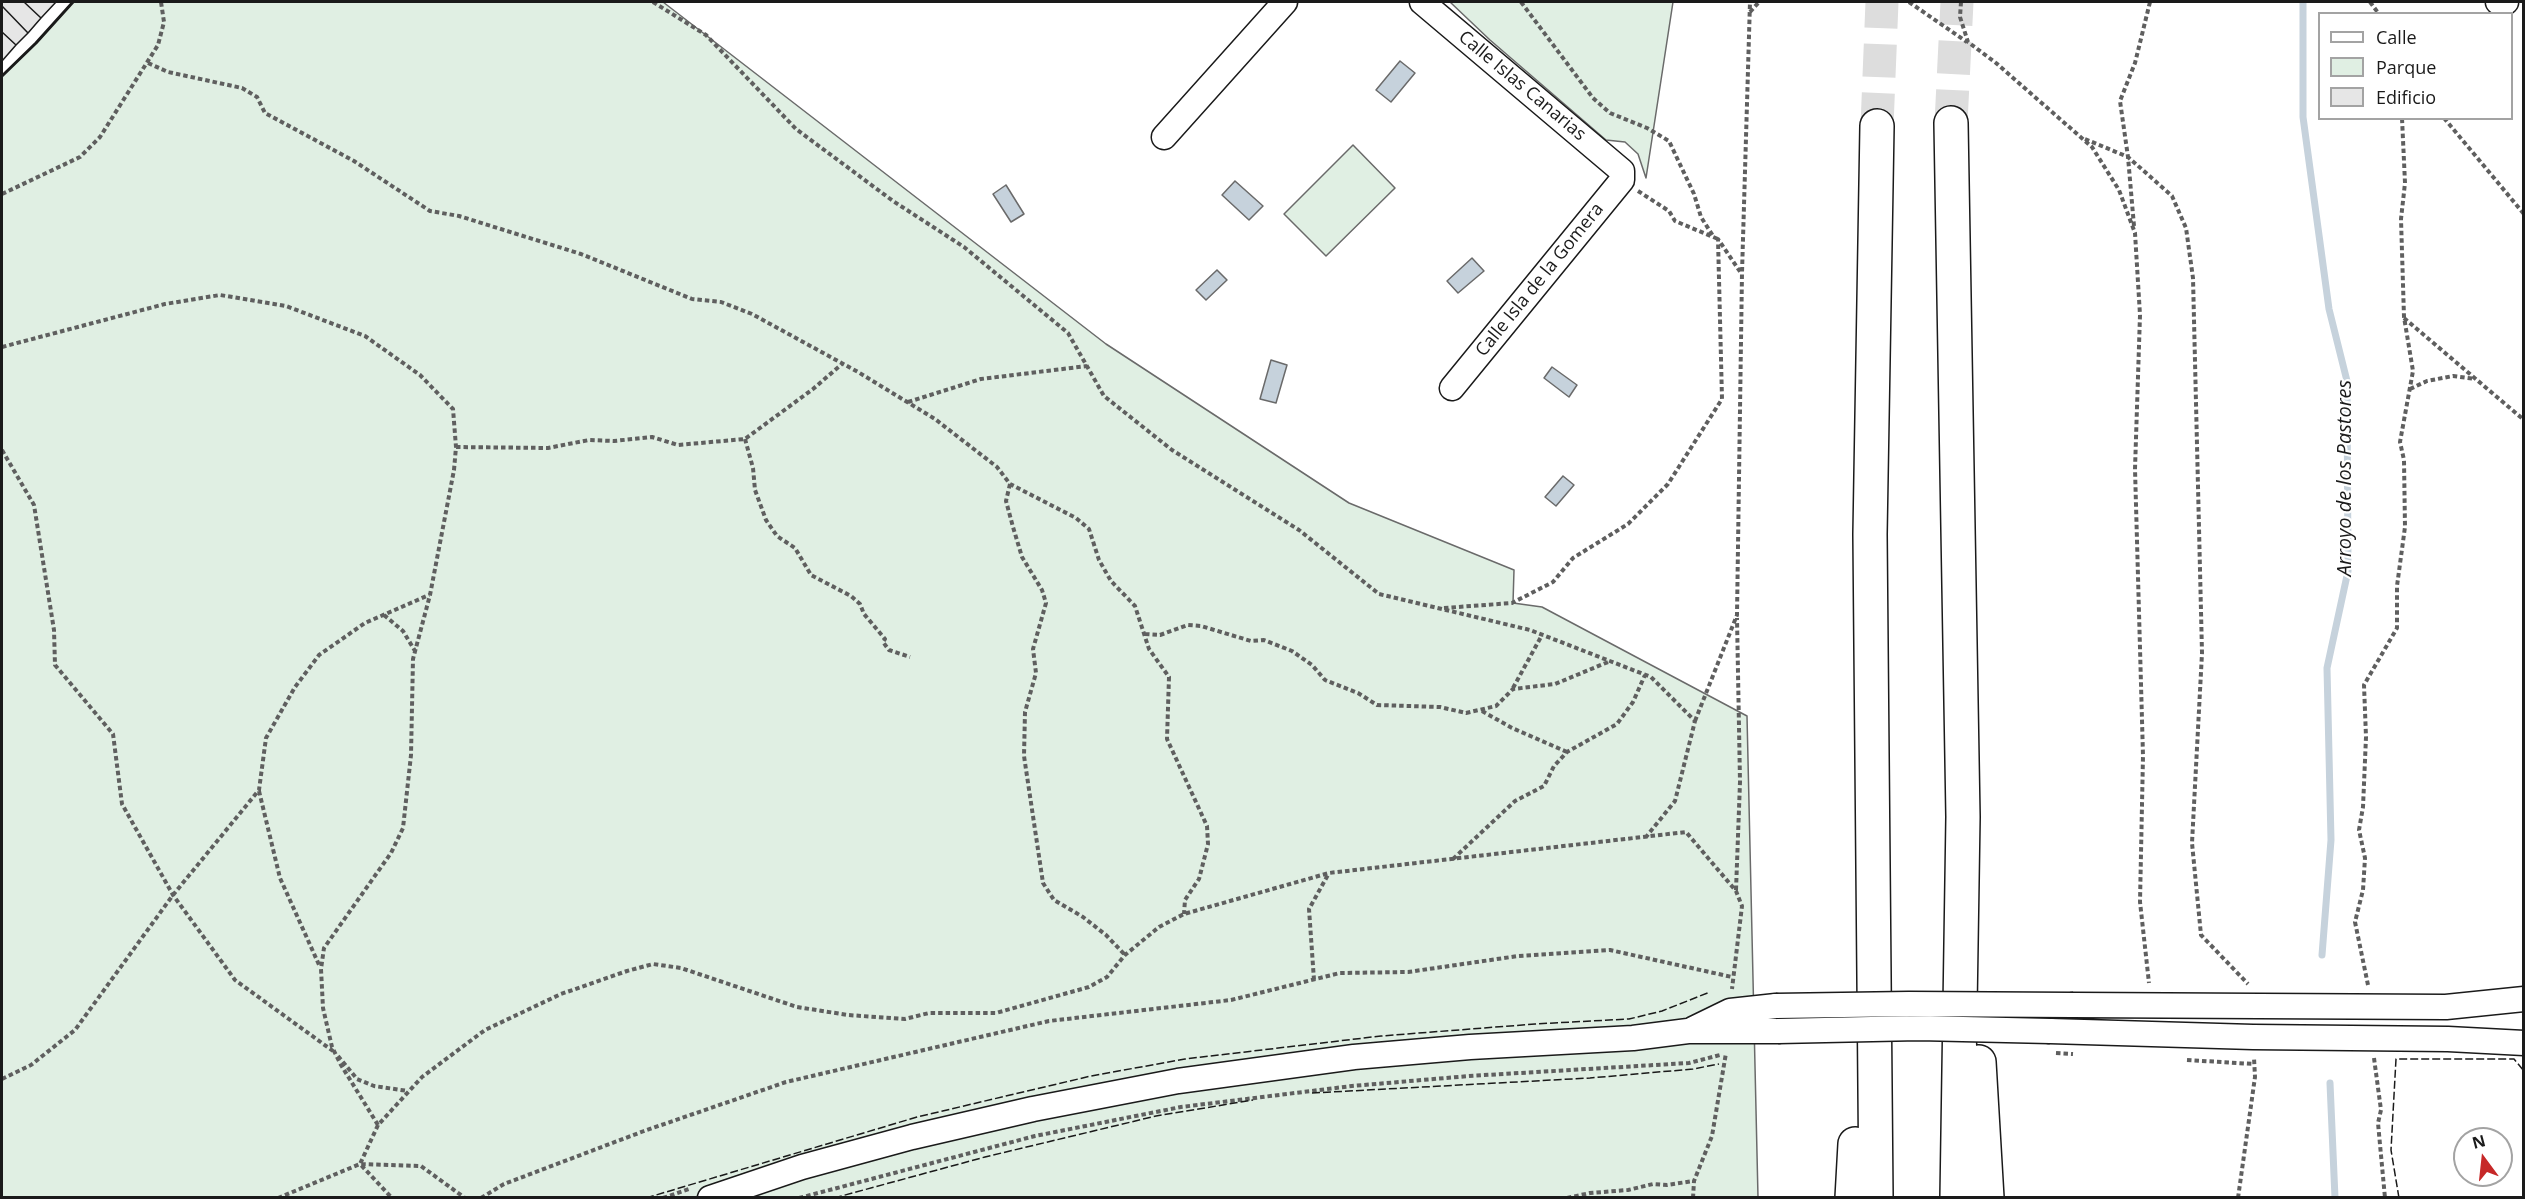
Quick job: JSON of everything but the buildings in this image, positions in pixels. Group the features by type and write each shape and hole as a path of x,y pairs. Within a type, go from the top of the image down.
{"highway":[{"path":"1951,123 1963,817 1957,1197"},
{"path":"1876,1197 1870,534 1877,126"},
{"path":"1852,1197 1855,1144 1857,672 1870,534"},
{"path":"1963,817 1987,1197"}],"street":[{"path":"1164,137 1285,2"},
{"name":"Calle Islas Canarias","path":"1422,2 1622,171"},
{"path":"2498,2 2506,2"},
{"name":"Calle Isla de la Gomera","path":"1452,388 1622,180 1622,171"},
{"path":"1688,1031 1730,1011 1776,1006 1909,1004 2446,1007 2523,999"},
{"path":"710,1197 802,1167 912,1137 1033,1109 1178,1081 1354,1057 1470,1047 1633,1038 1688,1031 1919,1028 2448,1039 2523,1043"}],"path":[{"path":"2,194 80,157 100,137 158,45 164,22 161,2"},
{"path":"653,2 706,35 796,129 893,201 964,247 1068,333 1104,396 1172,450 1299,530 1379,594 1542,635 1651,677 1695,721"},
{"path":"1521,2 1593,98 1610,113 1647,128 1670,141 1694,194 1701,217 1713,236"},
{"path":"1736,891 1740,782 1737,615 1742,273 1750,2"},
{"path":"1749,12 1759,2"},
{"path":"1909,2 1996,63 2092,147 2119,190 2135,232"},
{"path":"1961,2 1960,16 1968,42"},
{"path":"2150,2 2135,63 2120,101 2128,157 2140,315 2135,469 2143,756 2139,902 2150,991"},
{"path":"148,63 168,72 242,88 257,97 265,113 354,161 430,211 459,216 581,254 692,299 721,302 752,314 935,419 997,467 1010,484 1076,518 1089,530 1099,560 1111,581 1135,606 1149,649 1169,677 1170,704 1167,739 1207,826 1208,844 1199,879 1185,900 1184,914"},
{"path":"2370,1007 2365,965 2355,922 2363,890 2365,858 2359,830 2363,807 2366,736 2364,685 2397,628 2397,586 2404,527 2404,460 2400,442 2413,371 2404,317 2401,219 2404,183 2402,120"},
{"path":"2446,120 2523,214"},
{"path":"2080,137 2128,157 2172,196 2186,228 2193,278 2202,653 2192,843 2201,935 2255,991"},
{"path":"1659,206 1669,211 1675,221 1718,239 1742,273"},
{"path":"1439,608 1512,603 1553,582 1573,558 1628,524 1668,484 1722,399 1718,239"},
{"path":"2,347 165,304 220,295 286,306 365,336 420,375 453,409 456,447 454,470 430,595 415,651 411,755 404,828 391,853 324,948 321,969 323,1008 334,1052 378,1125"},
{"path":"2404,317 2523,420"},
{"path":"456,447 548,448 588,440 614,441 652,437 678,445 745,439 813,389 842,364"},
{"path":"907,402 981,379 1087,366"},
{"path":"2409,390 2427,381 2452,376 2475,380"},
{"path":"745,439 753,468 755,490 763,513 777,536 795,548 811,575 860,604 864,614 885,639 883,642 889,650 910,657"},
{"path":"2,450 34,505 54,630 55,665 114,734 122,804 173,895 235,981 334,1052 357,1079 374,1086 409,1091"},
{"path":"1010,484 1006,501 1012,527 1022,556 1042,590 1046,603 1033,649 1036,673 1025,712 1024,756 1043,883 1054,900 1083,917 1106,935 1125,955"},
{"path":"321,969 280,878 259,790 266,738 295,687 319,655 365,623 430,595"},
{"path":"383,615 403,631 415,651"},
{"path":"1646,837 1675,801 1695,721 1737,615"},
{"path":"1144,634 1160,635 1188,625 1201,626 1251,641 1264,640 1292,651 1312,664 1325,680 1358,693 1377,705 1440,707 1466,713 1496,706 1513,689 1542,635"},
{"path":"1513,689 1555,684 1609,661"},
{"path":"1452,859 1515,801 1544,786 1554,766 1567,752 1617,724 1633,702 1645,675"},
{"path":"1481,711 1512,728 1567,752"},
{"path":"2,1079 31,1065 75,1030 173,895 259,790"},
{"path":"360,1164 378,1125 422,1077 485,1030 561,994 627,970 653,964 681,968 797,1007 848,1015 905,1019 929,1013 996,1013 1089,987 1107,977 1125,955 1159,927 1184,914 1329,873 1686,832 1736,891 1742,906 1732,992"},
{"path":"1314,980 1309,909 1329,873"},
{"path":"481,1197 504,1184 644,1131 786,1082 1049,1021 1231,1000 1340,973 1408,972 1518,956 1610,950 1732,977"},
{"path":"2373,1039 2374,1069 2381,1110 2379,1123 2385,1197"},
{"path":"1716,1049 1727,1048"},
{"path":"799,1197 1035,1136 1181,1107 1352,1086 1689,1063 1737,1053"},
{"path":"2238,1197 2255,1077 2254,1064"},
{"path":"1693,1197 1694,1181 1712,1136 1723,1070"},
{"path":"360,1164 392,1197"},
{"path":"279,1197 360,1164 422,1166 465,1197"},
{"path":"1567,1197 1628,1190 1653,1184 1667,1185 1694,1181"}],"green space":[{"path":"73,2 663,2 1106,344 1349,503 1514,570 1513,603 1542,607 1747,716 1758,1197 2,1197 2,76"},
{"path":"1450,2 1673,2 1646,178 1638,154 1625,142 1606,140 1490,40"},
{"path":"1353,145 1395,188 1326,256 1284,214"}],"shaded area":[{"path":"1400,61 1415,73 1391,102 1376,90"},
{"path":"1235,181 1263,206 1249,220 1222,195"},
{"path":"1006,185 1024,214 1011,222 993,194"},
{"path":"1472,258 1484,271 1458,293 1447,281"},
{"path":"1217,270 1227,280 1206,300 1196,290"},
{"path":"1271,360 1287,365 1276,403 1260,399"},
{"path":"1552,367 1577,385 1569,397 1544,378"},
{"path":"1563,476 1574,485 1556,506 1545,497"}],"waterway":[{"name":"Arroyo de los Pastores","path":"2303,2 2303,117 2329,309 2347,381 2348,571 2327,668 2331,840 2322,955"},
{"name":"Arroyo de los Pastores","path":"2330,1083 2335,1198"}],"tunnel":[{"path":"1877,126 1882,2"},
{"path":"1951,123 1957,2"}],"fence":[{"path":"646,1198 917,1117 1091,1076 1185,1059 1381,1036 1629,1019 1662,1011 1710,992"},
{"path":"2399,1198 2391,1150 2396,1059 2514,1059 2524,1071"},
{"path":"1312,1093 1590,1078 1693,1069 1719,1064"},
{"path":"834,1198 985,1157 1156,1116 1253,1100"}],"wall":[{"path":"2,76 73,2"}]}
